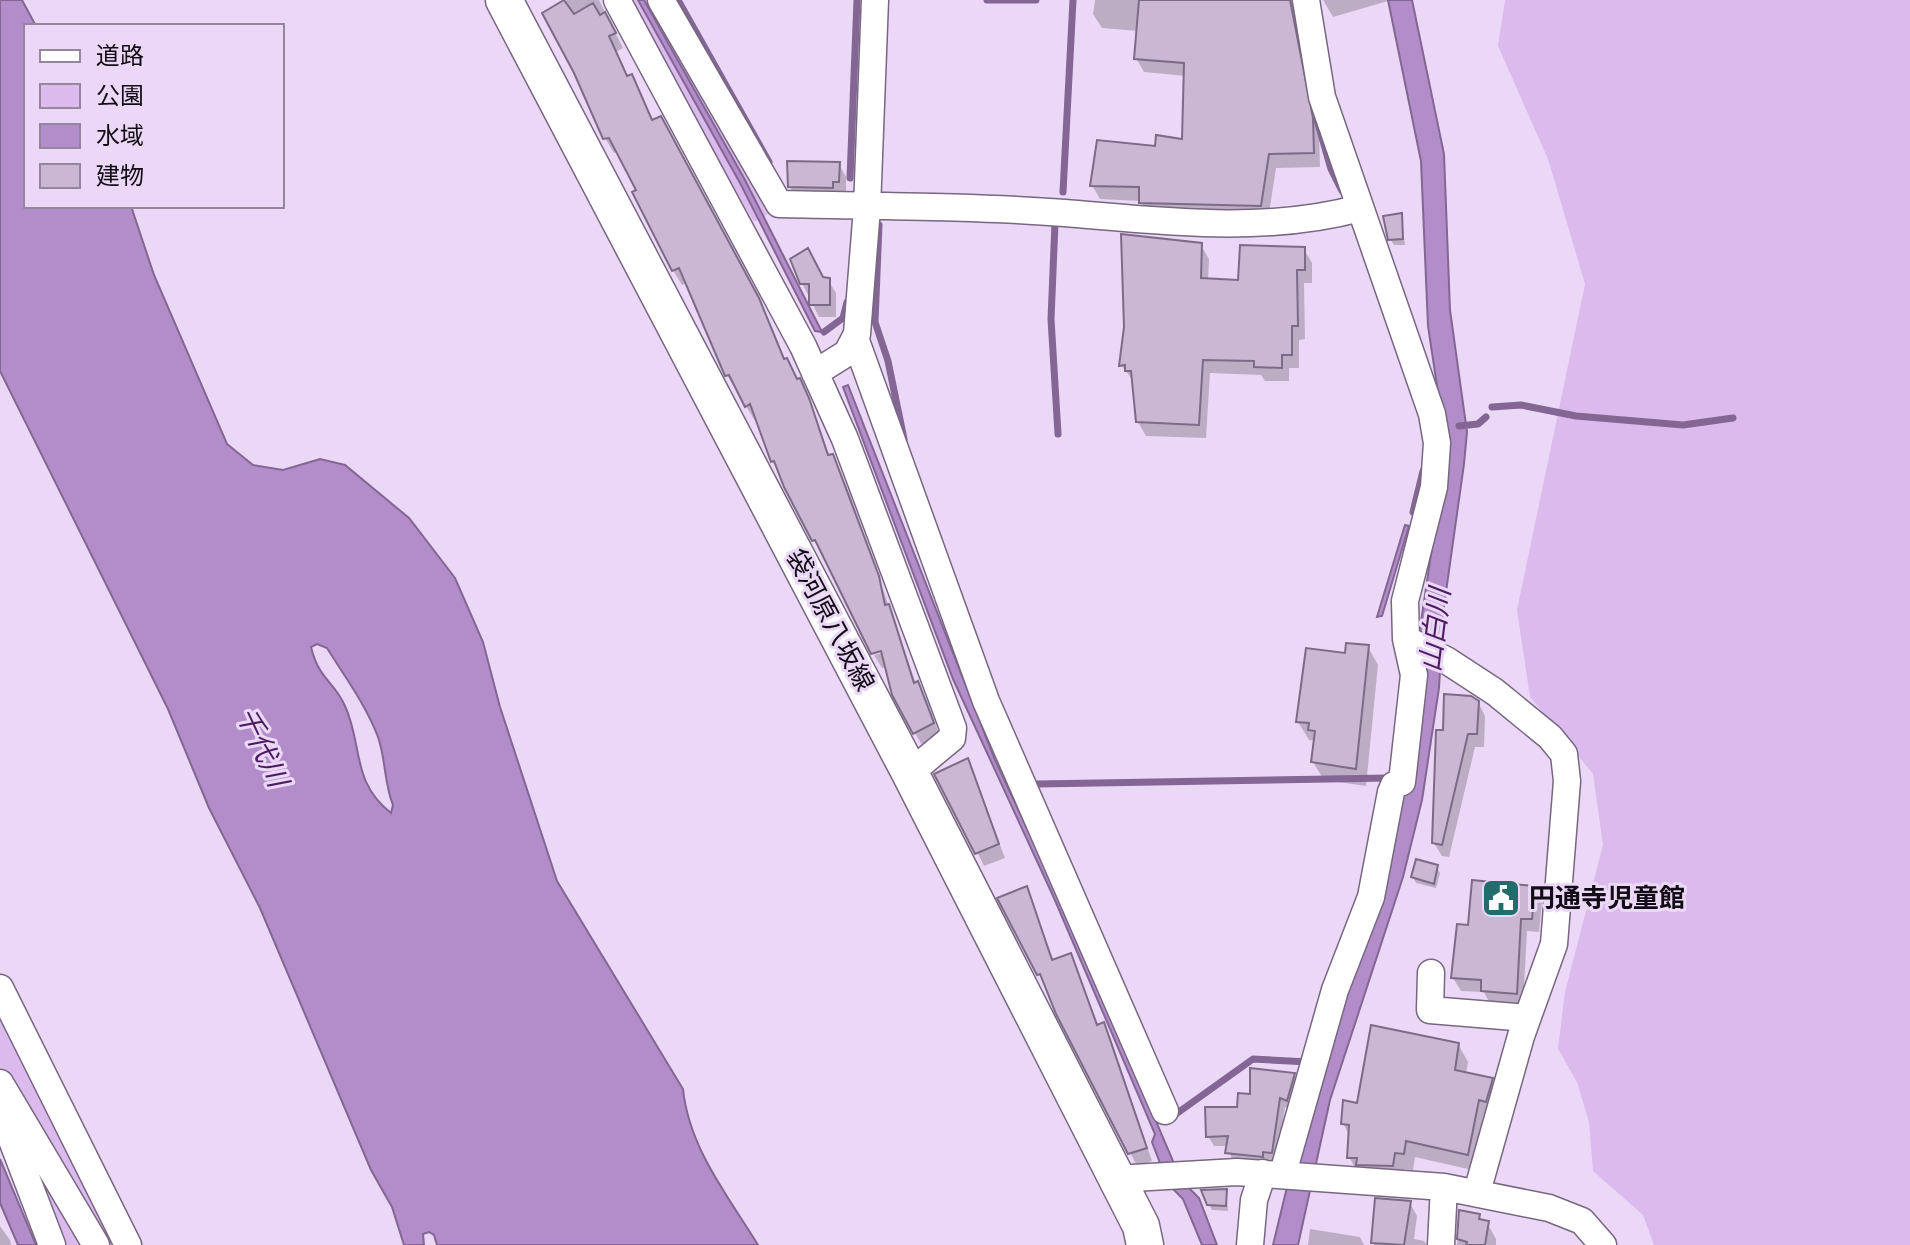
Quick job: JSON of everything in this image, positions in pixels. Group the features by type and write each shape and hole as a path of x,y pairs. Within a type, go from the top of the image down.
{"main road":[{"name":"袋河原八坂線","path":"504,0 910,773 1141,1226 1145,1245"}],"street":[{"path":"617,0 815,373 845,439 953,728 952,738 910,773"},
{"path":"661,0 779,204 1066,214 1139,222 1289,221 1328,217 1360,208"},
{"path":"815,373 847,353 855,338 867,208 875,0"},
{"path":"1250,1245 1254,1200 1277,1173 1335,990 1371,897 1391,792 1394,785 1402,782 1414,675 1405,601 1434,487 1437,443 1419,373 1322,97 1306,0"},
{"path":"855,338 986,701 1165,1111"},
{"path":"1410,641 1495,692 1550,737 1564,754 1567,781 1554,944 1527,1018 1477,1192"},
{"path":"1431,973 1430,1010 1527,1018"},
{"path":"0,988 128,1245"},
{"path":"0,1083 96,1245"},
{"path":"0,1108 52,1245"},
{"path":"1115,1179 1188,1172 1277,1173 1444,1187 1549,1208 1582,1221 1603,1245"},
{"path":"1441,1245 1444,1187"}],"green space":[{"path":"627,0 654,0 775,210 754,222"},
{"path":"1505,0 1910,0 1910,1245 1654,1245 1643,1215 1593,1171 1589,1122 1577,1082 1558,1049 1565,992 1603,845 1593,774 1530,697 1517,610 1585,284 1548,159 1498,46"},
{"path":"0,1009 116,1245 106,1245 0,1070"},
{"path":"18,1134 85,1245 63,1245"}],"water":[{"name":"千代川","path":"0,0 22,0 35,24 24,24 24,208 132,208 154,275 227,444 253,465 283,470 320,459 345,465 409,518 455,578 483,642 500,707 557,881 683,1089 701,1151 758,1245 437,1245 434,1235 429,1232 423,1234 424,1245 404,1245 392,1207 371,1170 260,908 209,808 168,709 0,371","holes":["317,644 327,648 361,702 378,737 393,805 391,813 369,789 345,706 322,674 311,647"]},
{"path":"638,0 644,0 745,180 822,332 815,331 740,183"},
{"name":"山白川","path":"1388,0 1412,0 1444,154 1450,310 1467,432 1444,606 1439,688 1422,800 1403,877 1330,1100 1298,1245 1273,1245 1313,1080 1354,953 1416,656 1441,486 1439,399 1428,326 1421,161"},
{"path":"848,385 995,760 1075,931 1181,1180 1199,1198 1217,1245 1202,1245 1183,1199 1168,1184 1152,1142 1155,1134 1054,898 953,679 843,387"},
{"path":"1405,525 1409,526 1382,616 1377,617"},
{"path":"0,1159 36,1245 18,1245 0,1203"}],"building":[{"path":"564,0 574,14 593,3 600,15 605,12 616,33 609,36 627,76 632,74 652,120 661,116 759,298 784,359 787,358 797,379 800,378 828,455 833,454 879,576 885,605 889,604 914,683 918,681 934,723 913,734 892,695 881,651 871,654 815,540 812,541 784,487 774,461 771,462 750,404 745,407 729,375 725,376 679,268 672,271 632,192 636,190 609,138 603,139 574,73 542,13"},
{"path":"1139,0 1290,0 1313,118 1314,153 1269,154 1261,206 1139,203 1139,187 1090,186 1097,140 1155,146 1156,135 1182,139 1184,63 1134,59"},
{"path":"787,161 840,162 839,182 833,182 833,188 788,187"},
{"path":"1402,213 1403,239 1388,240 1383,216"},
{"path":"1121,234 1202,243 1201,278 1238,280 1240,245 1305,247 1305,270 1297,270 1298,326 1292,326 1292,355 1282,355 1282,368 1254,367 1254,361 1203,360 1199,425 1136,422 1131,371 1125,371 1125,365 1119,366 1124,327"},
{"path":"808,248 823,277 830,278 830,305 809,305 809,284 800,284 790,259"},
{"path":"1346,643 1369,645 1356,769 1311,762 1315,731 1308,730 1309,723 1296,722 1306,648 1345,653"},
{"path":"1444,694 1471,696 1479,701 1477,734 1468,734 1442,845 1432,843 1436,730 1443,730"},
{"path":"968,758 999,844 975,854 934,774"},
{"path":"1416,859 1438,865 1434,884 1411,877"},
{"path":"1472,880 1535,886 1532,919 1521,919 1517,994 1481,991 1481,980 1451,978 1457,924 1468,925"},
{"path":"1027,886 1052,960 1071,953 1097,1025 1104,1022 1147,1148 1128,1154 1056,1014 1040,974 1037,975 997,898"},
{"path":"1371,1025 1459,1043 1455,1070 1493,1078 1486,1102 1479,1100 1468,1155 1406,1141 1404,1154 1395,1153 1393,1166 1356,1165 1357,1158 1347,1158 1349,1125 1341,1124 1343,1100 1357,1103"},
{"path":"1250,1068 1295,1073 1287,1101 1280,1098 1272,1153 1263,1152 1263,1157 1225,1153 1228,1136 1206,1137 1205,1107 1237,1107 1238,1093 1250,1094"},
{"path":"1227,1189 1226,1206 1207,1205 1201,1190"},
{"path":"1375,1198 1411,1201 1404,1245 1371,1243"},
{"path":"1459,1210 1480,1214 1479,1219 1489,1221 1485,1245 1466,1245 1467,1242 1457,1239"}],"waterway":[{"path":"678,0 769,162"},
{"path":"850,178 857,0"},
{"path":"987,0 1036,0"},
{"path":"1063,192 1073,0"},
{"path":"1317,120 1331,169 1342,191"},
{"path":"1055,223 1051,319 1058,434"},
{"path":"879,225 875,322 888,361 904,439"},
{"path":"824,332 843,318 847,302"},
{"path":"1492,407 1521,405 1576,416 1683,425 1733,418"},
{"path":"1459,426 1478,424 1486,417"},
{"path":"1413,512 1423,471"},
{"path":"1038,784 1388,778"},
{"path":"1176,1114 1253,1059 1308,1062"}],"place":[{"name":"円通寺児童館","path":"1501,898"}]}
